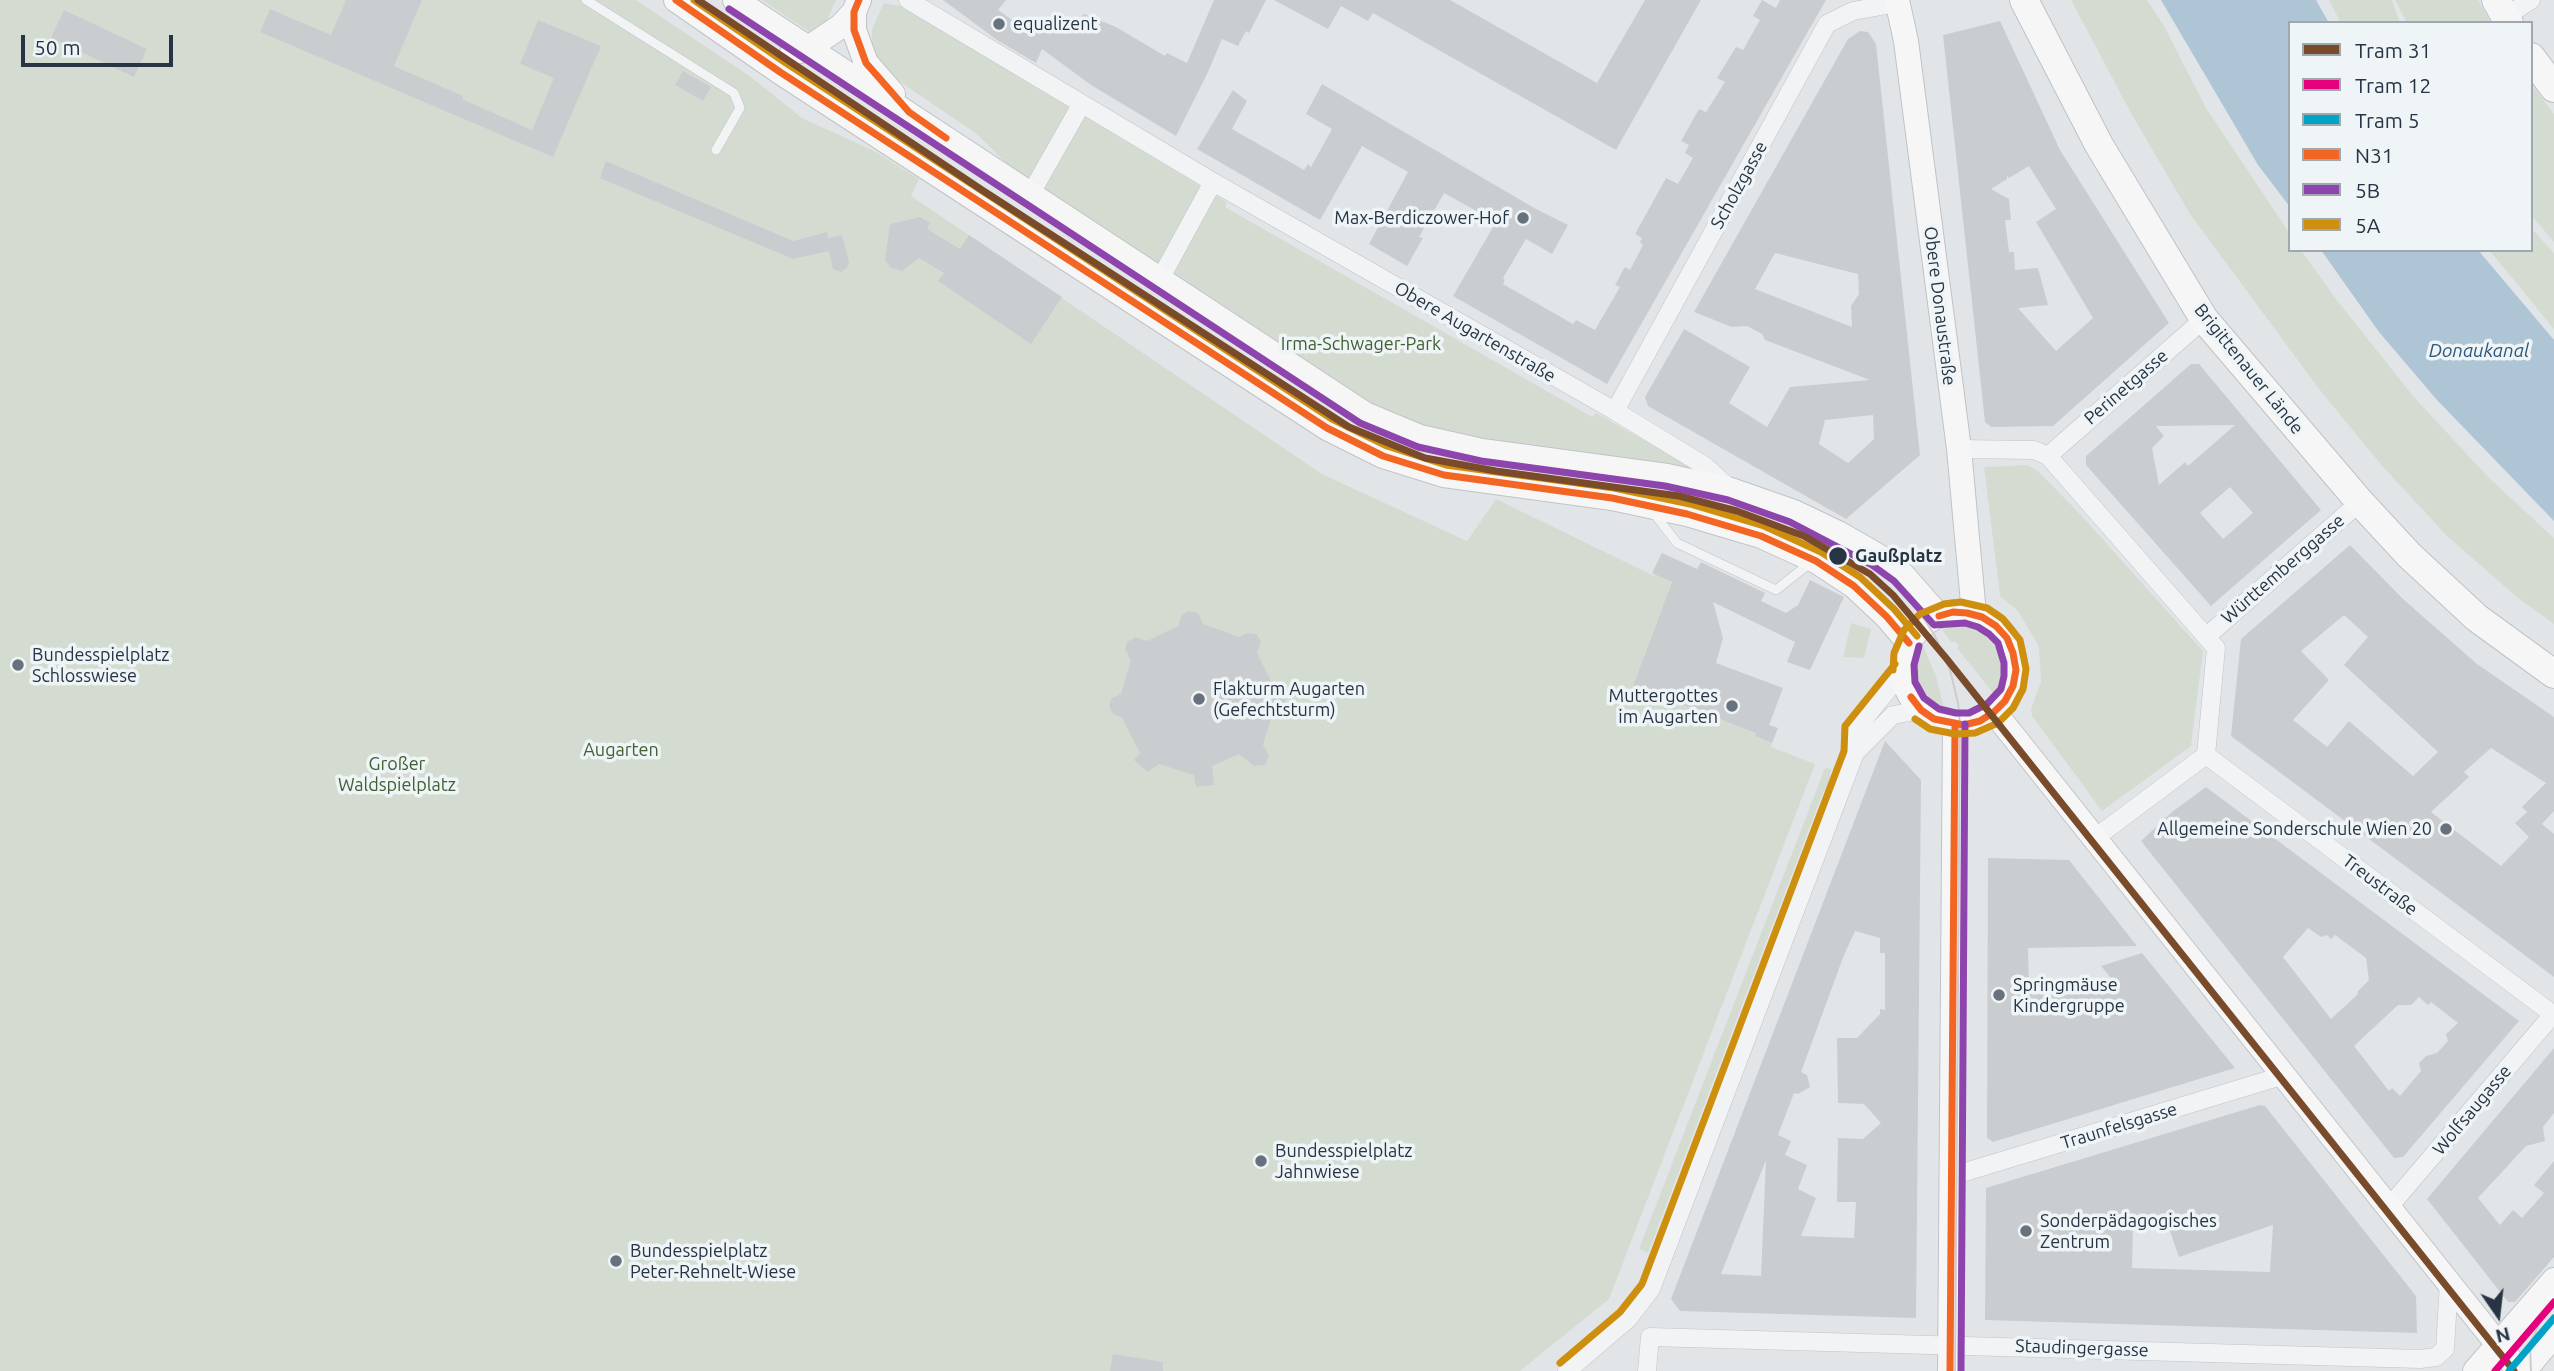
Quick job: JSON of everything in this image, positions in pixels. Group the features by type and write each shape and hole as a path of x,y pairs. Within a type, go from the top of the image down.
{"main road":[{"name":"Brigittenauer Lände","path":"2024,0 2099,145 2204,319 2360,502 2409,555 2477,618 2554,674"},
{"path":"2533,60 2554,88"}],"street":[{"path":"676,0 741,46 1327,428 1383,456 1444,475 1612,498 1736,527 1761,536 1816,561 1861,592 1909,643"},
{"name":"Obere Augartenstraße","path":"735,0 1365,414 1420,437 1482,450 1656,475 1731,490 1794,512 1878,556 1900,573 1939,616"},
{"name":"Obere Augartenstraße","path":"908,0 1081,106 1615,411 1704,466 1731,490"},
{"path":"2503,13 2531,0"},
{"name":"Scholzgasse","path":"1615,411 1827,24 1853,11 1902,1"},
{"name":"Obere Donaustraße","path":"1902,1 1959,449 1974,614"},
{"path":"741,46 782,56 807,49 841,26 857,6"},
{"path":"857,6 854,30 866,63 909,112"},
{"path":"1030,195 1081,106"},
{"path":"1159,281 1213,182"},
{"name":"Perinetgasse","path":"2048,456 2204,319"},
{"path":"1959,449 2034,450 2048,456 2216,648 2206,755 2095,838"},
{"name":"Württemberggasse","path":"2207,636 2360,502"},
{"path":"1953,612 1974,614 1989,621 2002,632 2011,645 2015,678 2010,694 1994,712 1972,723 1955,724 1934,719 1922,710 1908,692 1903,671 1909,643 1920,628 1939,616 1953,612"},
{"path":"1567,1371 1628,1319 1651,1289 1855,753 1855,730 1903,671"},
{"path":"1855,753 1894,715 1922,710"},
{"path":"1994,712 2521,1371 2554,1335"},
{"path":"1950,1371 1955,724"},
{"name":"Treustraße","path":"2206,755 2554,1014"},
{"name":"Wolfsaugasse","path":"2389,1207 2554,1014"},
{"name":"Traunfelsgasse","path":"1952,1176 2285,1075"},
{"path":"2475,1371 2554,1280"},
{"name":"Staudingergasse","path":"1647,1371 1650,1337 2420,1359 2436,1357 2445,1349 2449,1283"}],"lane":[{"path":"586,0 734,93 740,108 716,150"},
{"path":"1647,505 1677,543 1776,590 1804,566 1816,561"}],"green space":[{"name":"Augarten","path":"0,0 636,0 751,77 802,118 874,151 919,179 911,196 1322,474 1467,541 1496,499 1654,576 1655,574 1672,582 1633,686 1756,733 1755,736 1772,743 1771,747 1815,764 1609,1299 1520,1371 0,1371"},
{"path":"762,0 836,0 826,22 811,33"},
{"path":"2071,0 2147,0 2164,26 2206,108 2288,231 2288,252 2302,252 2413,396 2489,478 2554,538 2554,624 2518,598 2447,536 2383,467 2319,389 2190,214 2132,115"},
{"path":"2329,0 2392,0 2399,21 2340,21"},
{"path":"2395,0 2478,0 2490,21 2406,21"},
{"name":"Irma-Schwager-Park","path":"884,3 900,6 1227,202 1225,207 1592,417 1596,413 1692,467 1691,470 1452,436 1411,425 1333,387 1015,172 977,134 881,69 872,51 872,29"},
{"path":"2533,87 2554,114 2554,242 2533,217"},
{"path":"2533,230 2554,253 2554,329 2491,252 2533,252"},
{"path":"2027,465 2038,471 2081,515 2203,651 2191,746 2102,811 2032,716 2031,709 2041,682 2039,647 2018,611 2000,596 1984,467"},
{"path":"1851,623 1871,629 1864,658 1843,657"},
{"path":"1954,626 1981,631 1997,649 2002,670 1998,686 1993,693 1957,648 1959,646 1955,641 1952,643 1942,630"},
{"path":"1923,646 1936,676 1944,708 1929,698 1919,683 1917,663"},
{"path":"1825,768 1831,769 1828,790 1823,792 1648,1253 1639,1249"}],"water":[{"path":"2161,0 2316,0 2328,21 2288,21 2288,204 2258,165"},
{"name":"Donaukanal","path":"2322,252 2480,252 2554,340 2554,521 2437,400 2379,332"}],"building":[{"path":"346,0 422,0 394,66 532,130 554,78 520,64 538,20 601,46 553,157 260,32 270,9 331,35"},
{"path":"943,0 1006,0 998,10 1029,32 1035,19 1066,33 1084,14 1116,27 1165,56 1167,53 1187,63 1214,0 1266,0 1249,33 1246,31 1238,46 1222,39 1176,136 1091,85 1042,49 1036,63 997,40"},
{"path":"1274,0 1450,0 1597,83 1645,0 1701,0 1616,150 1373,13 1368,21 1341,6 1328,29"},
{"path":"1762,0 1776,8 1780,0 1826,0 1607,384 1453,296 1496,222 1444,193 1419,237 1423,238 1407,266 1369,244 1408,172 1362,146 1320,220 1197,149 1233,90 1247,101 1232,129 1304,170 1308,164 1311,167 1332,129 1306,114 1322,84 1568,225 1552,254 1526,239 1503,278 1503,284 1573,324 1576,320 1595,330 1620,287 1615,285 1625,267 1630,270 1643,245 1640,242 1642,238 1635,234 1666,178 1678,184 1693,158 1685,153 1689,145 1681,141 1699,109 1706,112 1725,82 1717,78 1736,47 1743,50 1760,20 1753,16"},
{"path":"64,10 147,49 134,77 51,38"},
{"path":"2000,21 2060,150 2169,323 2053,426 1991,427 1985,422 1943,35","holes":["2029,166 2056,209 2036,222 2093,318 2056,351 2018,308 2048,305 2038,268 2015,270 2014,252 2009,252 2005,220 2011,220 2009,199 1991,189 2007,179 2007,175 2009,178"]},
{"path":"1860,31 1868,32 1876,44 1920,455 1846,519 1648,406 1645,397 1684,329 1750,367 1729,403 1767,427 1790,387 1870,380 1765,340 1762,334 1747,326 1732,327 1694,312 1848,39","holes":["1775,253 1858,274 1859,294 1851,306 1852,327 1755,289","1873,415 1874,439 1848,463 1819,444 1825,420"]},
{"path":"683,71 711,87 703,101 675,85"},
{"path":"606,161 793,241 827,232 828,238 842,235 849,262 847,268 841,272 833,269 829,251 793,259 600,178"},
{"path":"920,217 930,223 927,229 960,249 969,235 1062,297 1031,344 938,281 944,273 919,258 902,271 891,268 885,260 890,224"},
{"path":"2191,364 2199,364 2321,510 2211,606 2086,465 2086,456","holes":["2235,425 2188,466 2185,462 2159,485 2152,448 2164,436 2156,426","2230,487 2253,513 2223,539 2200,513"]},
{"path":"2350,545 2403,599 2477,664 2554,717 2554,811 2542,824 2554,834 2554,977 2231,736 2241,639","holes":["2344,615 2368,637 2344,665 2438,752 2413,776 2349,721 2327,747 2293,720 2329,680 2301,651","2491,748 2546,783 2522,807 2527,812 2515,823 2529,837 2501,866 2431,812 2469,777 2464,772"]},
{"path":"1662,553 1697,569 1701,562 1765,593 1761,601 1786,613 1798,605 1810,580 1844,597 1810,670 1787,662 1795,642 1713,602 1723,638 1716,663 1783,688 1769,725 1778,728 1772,743 1755,736 1756,733 1633,686 1672,582 1652,573"},
{"name":"Flakturm Augarten (Gefechtsturm)","path":"1188,611 1198,613 1203,624 1239,637 1247,633 1256,634 1261,641 1257,653 1273,685 1283,689 1287,696 1283,706 1274,709 1263,745 1269,755 1265,765 1254,766 1239,754 1212,766 1214,785 1196,787 1194,775 1159,764 1148,772 1134,760 1140,753 1122,718 1113,714 1109,706 1112,698 1121,694 1131,660 1125,650 1127,642 1136,637 1147,641 1178,626 1182,615"},
{"path":"1885,741 1921,780 1916,1318 1680,1311 1671,1299","holes":["1855,931 1880,938 1880,953 1885,953 1885,1010 1880,1009 1880,1014 1857,1038 1837,1038 1838,1103 1864,1104 1881,1123 1863,1139 1838,1138 1837,1202 1856,1202 1854,1238 1801,1236 1816,1198 1798,1189 1807,1165 1785,1155 1791,1141 1778,1135 1794,1093 1798,1094 1810,1087 1807,1075 1801,1072","1766,1160 1761,1276 1721,1274"]},
{"path":"2206,787 2519,1021 2403,1157 2394,1158 2141,841 2172,812","holes":["2308,928 2321,937 2327,935 2331,939 2335,935 2366,958 2369,980 2331,1019 2283,957","2419,997 2428,1005 2431,1002 2458,1023 2446,1034 2448,1041 2437,1053 2426,1056 2419,1063 2421,1071 2400,1096 2392,1088 2389,1091 2354,1046 2398,1005 2411,1005"]},
{"path":"1988,858 2069,860 2137,946 2028,948 2029,989 2062,979 2066,992 2111,978 2101,966 2142,953 2235,1068 1993,1142 1987,1138"},
{"path":"2554,1048 2554,1113 2543,1127 2545,1141 2526,1146 2478,1198 2500,1225 2513,1210 2522,1218 2544,1193 2534,1185 2554,1161 2554,1257 2515,1302 2508,1302 2427,1199"},
{"path":"2260,1105 2265,1106 2416,1296 2417,1333 1985,1320 1986,1188","holes":["2165,1217 2179,1257 2273,1225 2270,1272 2132,1268 2133,1227"]},
{"path":"1113,1354 1163,1362 1163,1371 1110,1371"}],"tram line":[{"name":"31","path":"698,0 982,190 1349,427 1425,458 1496,471 1679,496 1737,511 1804,536 1870,574 1893,595 1946,658 2514,1371"},
{"path":"1918,610 1934,634 1950,670 1960,725 1955,1371"},
{"name":"12","path":"2495,1371 2554,1302"},
{"path":"2531,1371 2530,1344 2544,1314"},
{"name":"5","path":"2509,1371 2554,1318"}],"transit line":[{"name":"N31","path":"676,0 780,72 1327,428 1383,456 1444,475 1612,498 1687,514 1761,536 1816,561 1854,586 1887,617 1909,643"},
{"name":"5A","path":"694,0 786,63 1332,419 1387,446 1446,465 1614,488 1690,504 1764,526 1821,552 1860,577 1894,609 1917,636"},
{"name":"N31","path":"859,0 854,12 854,30 866,63 909,112 946,138"},
{"name":"5B","path":"729,9 1360,423 1418,447 1481,461 1665,486 1728,500 1790,522 1872,565 1894,581 1934,625 1965,623 1989,634 1998,643 2004,663 2001,689 1987,704 1969,713 1939,709 1924,698 1915,682 1914,665 1919,646"},
{"name":"5A","path":"1893,670 1894,653 1904,630 1920,614 1944,604 1961,602 1987,608 2003,619 2020,640 2026,669 2023,689 2013,708 1998,723 1975,733 1955,734 1930,729 1915,719"},
{"name":"N31","path":"1911,697 1921,710 1934,719 1964,725 1980,721 1994,712 2005,701 2013,686 2016,670 2013,653 2007,638 1996,626 1982,617 1967,613 1953,612 1939,616"},
{"name":"5A","path":"1560,1363 1620,1312 1642,1284 1844,751 1845,726 1895,664"},
{"name":"N31","path":"1950,1371 1955,724"},
{"name":"5B","path":"1961,1371 1965,724"}],"place":[{"name":"equalizent","path":"999,24"},
{"name":"Max-Berdiczower-Hof","path":"1523,218"},
{"name":"Gaußplatz","path":"1838,556"},
{"name":"Bundesspielplatz Schlosswiese","path":"18,665"},
{"name":"Flakturm Augarten (Gefechtsturm)","path":"1199,699"},
{"name":"Muttergottes im Augarten","path":"1732,706"},
{"name":"Allgemeine Sonderschule Wien 20","path":"2446,829"},
{"name":"Springmäuse Kindergruppe","path":"1999,995"},
{"name":"Bundesspielplatz Jahnwiese","path":"1261,1161"},
{"name":"Sonderpädagogisches Zentrum","path":"2026,1231"},
{"name":"Bundesspielplatz Peter-Rehnelt-Wiese","path":"616,1261"}],"park label":[{"name":"Großer Waldspielplatz","path":"397,774"}]}
